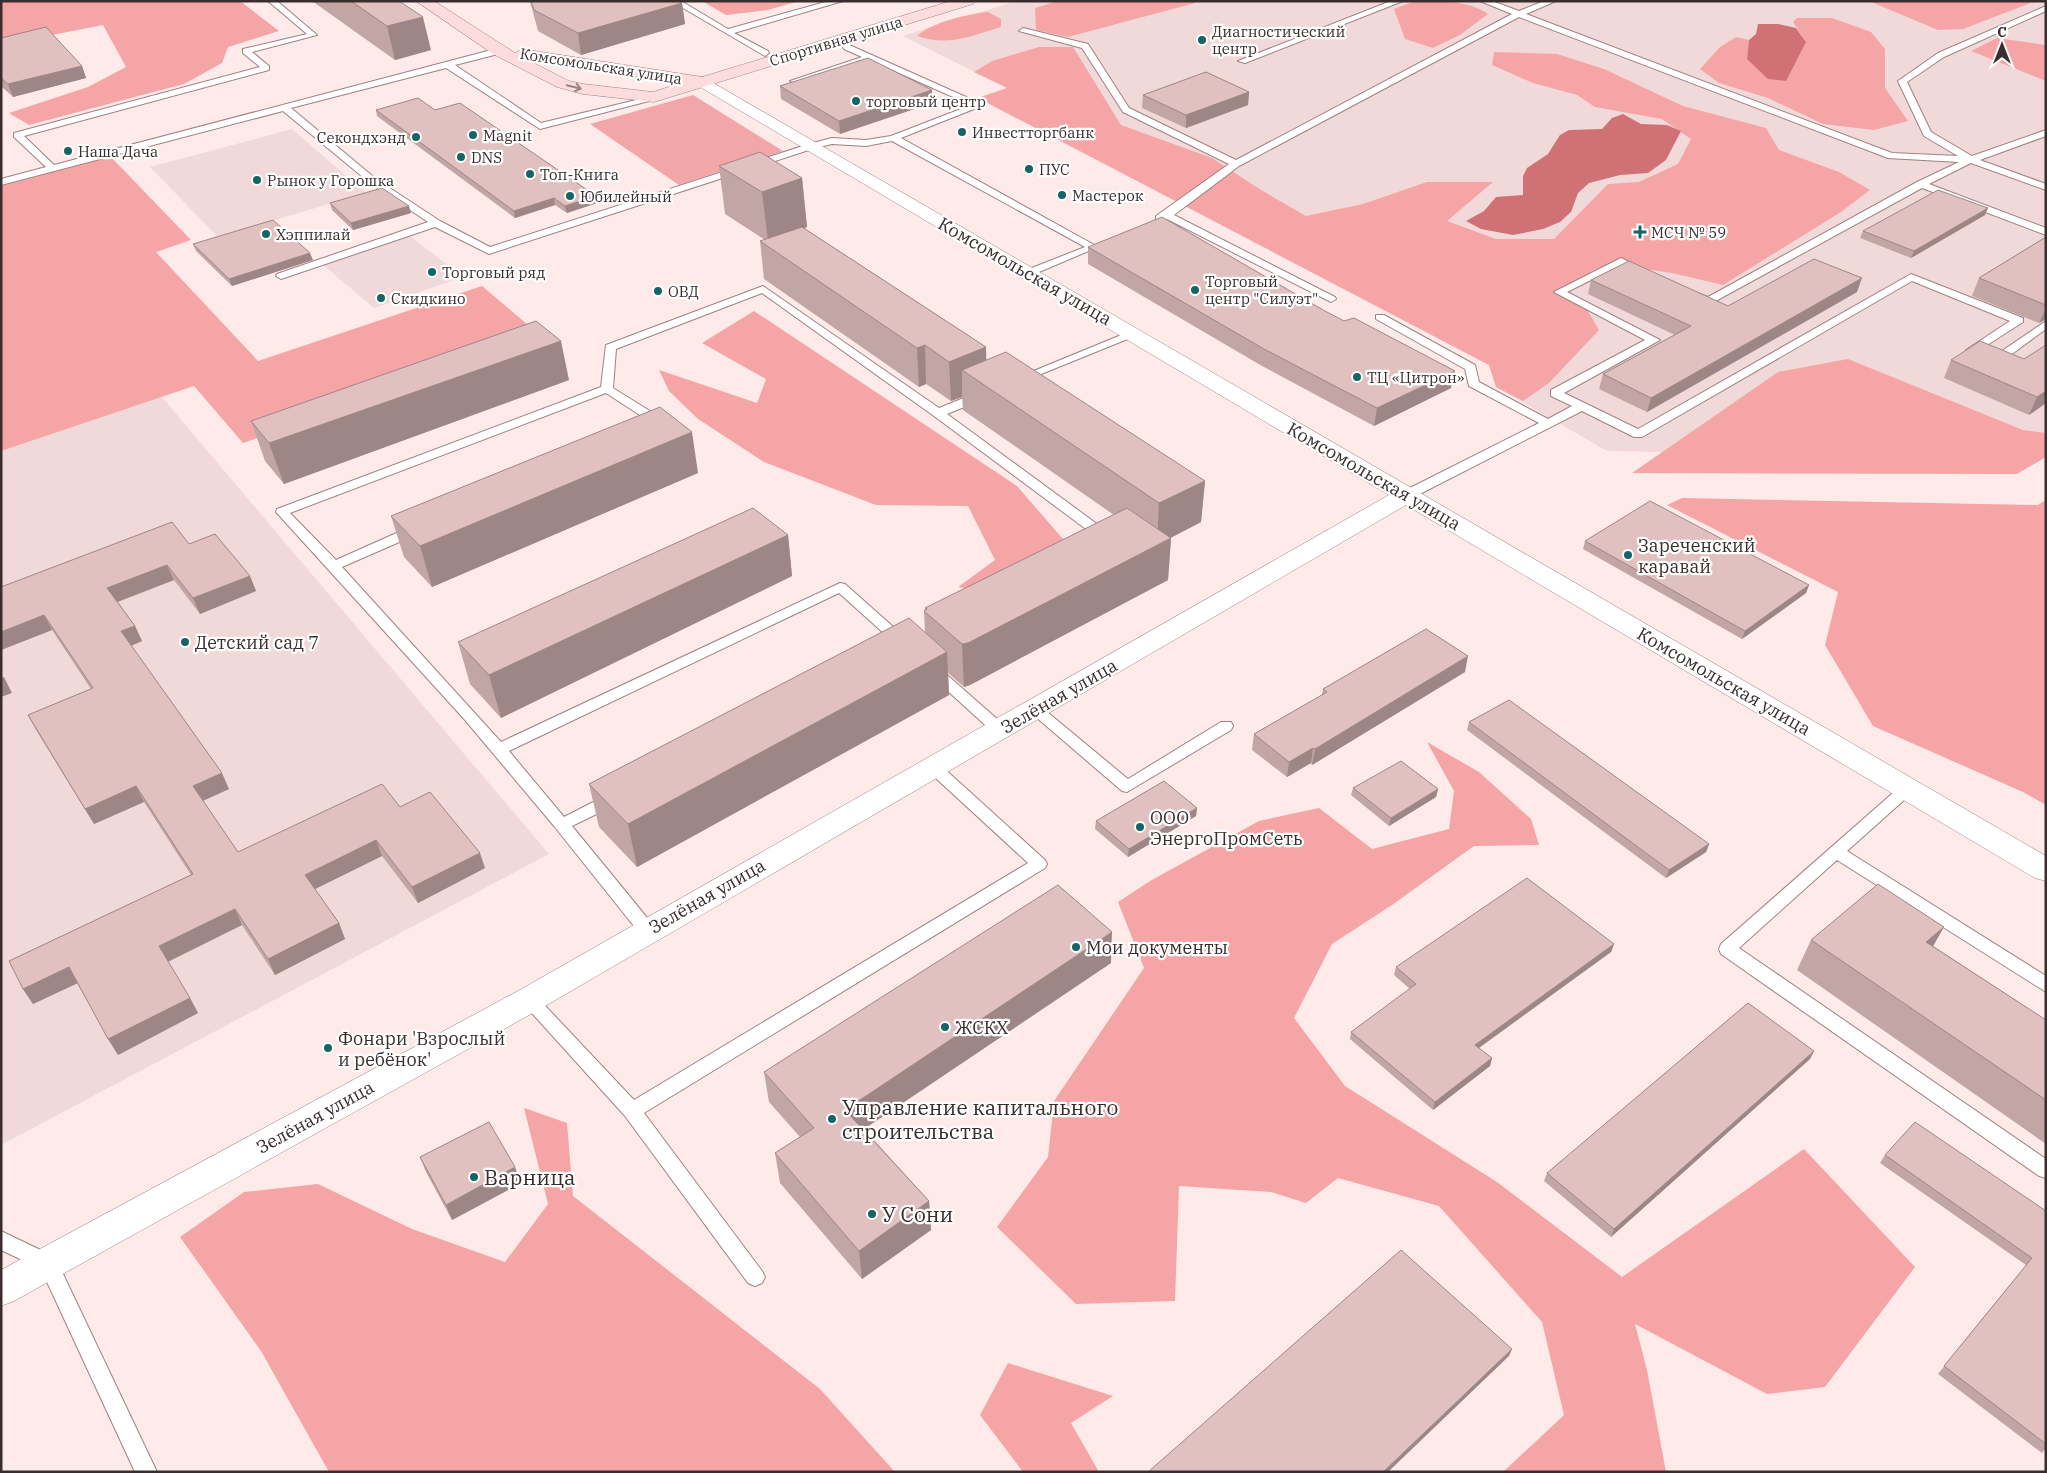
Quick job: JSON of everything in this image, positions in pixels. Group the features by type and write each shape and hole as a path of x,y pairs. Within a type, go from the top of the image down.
{"street":[{"name":"Комсомольская улица","path":"423,1 499,51 554,80 583,90 654,97 703,82"},
{"name":"Спортивная улица","path":"703,82 968,1"},
{"name":"Комсомольская улица","path":"499,51 703,82 2046,870"},
{"path":"554,80 558,70 583,64"},
{"name":"Зелёная улица","path":"1,1289 529,1000 647,930 1000,730 1407,495"}],"lane":[{"path":"274,3 289,1"},
{"path":"674,1 765,53"},
{"path":"727,32 838,1"},
{"path":"1242,62 1399,1"},
{"path":"1484,1 1891,156 1971,160"},
{"path":"1148,223 1167,215 1236,164 1519,14 1552,1"},
{"path":"52,168 17,135 266,68 246,51 313,35 274,3"},
{"path":"2046,8 1941,54 1902,81 1927,134 1971,160 2046,187"},
{"path":"1023,31 1085,46 1126,110 1236,164"},
{"path":"284,107 373,182 436,224 489,251 812,146 832,141 866,143 893,138 979,105 868,58 847,47"},
{"path":"1,182 499,51"},
{"path":"794,81 868,58"},
{"path":"447,64 540,126 654,97"},
{"path":"1682,289 1708,301 1921,184 1971,160 2046,133"},
{"path":"893,138 1098,245 1028,273"},
{"path":"1921,184 2046,232"},
{"path":"1167,215 1331,299"},
{"path":"281,276 436,224"},
{"path":"1656,277 1621,262 1559,292 1654,340 1555,393 1638,434 1911,278 2019,320 1972,350 1998,360 2046,324"},
{"path":"607,389 610,347 764,289 938,413 1119,547 1111,551"},
{"path":"1380,317 1471,367 1473,384 1547,424"},
{"path":"1010,383 1131,334"},
{"path":"607,389 662,424 644,432"},
{"path":"607,389 282,512 334,566 563,824 647,930"},
{"path":"938,413 992,391"},
{"path":"1407,495 1582,406"},
{"path":"334,566 425,526"},
{"path":"498,750 840,586 912,651 904,656"},
{"path":"920,658 1000,730"},
{"path":"1035,709 1127,787 1226,726"},
{"path":"632,1111 1039,864 933,767"},
{"path":"1907,788 1727,949 2046,1170"},
{"path":"563,824 626,793"},
{"path":"1836,852 2046,985"},
{"path":"529,1000 632,1111 755,1277"},
{"path":"1,1240 48,1263 146,1472"}],"shaded area":[{"path":"1,1 240,1 279,31 228,47 222,63 184,84 29,125 9,113 88,87 126,67 103,25 1,45"},
{"path":"702,1 799,1 768,10 726,15"},
{"name":"МСЧ № 59","path":"1016,1 2046,1 2046,441 2022,459 1607,451 1496,387 1489,365 978,98 1007,88 903,36"},
{"path":"1058,1 1194,1 1195,3 1068,37 1036,30 1035,8"},
{"path":"1415,1 1444,1 1463,4 1480,9 1488,14 1460,35 1433,48 1405,39 1394,9"},
{"path":"1869,1 2036,1 1963,29 1938,30"},
{"path":"988,12 1001,19 1001,27 959,39 939,40 917,36 941,23"},
{"path":"1797,18 1832,18 1871,32 1885,49 1885,88 1908,121 1874,130 1823,124 1768,98 1719,83 1700,69 1720,47 1736,37 1749,40 1747,59 1806,42 1793,22"},
{"path":"1758,24 1778,24 1796,28 1806,42 1786,81 1768,79 1747,59 1749,40 1756,34"},
{"path":"1997,38 2046,45 2046,81 1971,51"},
{"path":"1039,47 1073,47 1121,125 1212,158 1261,190 1306,216 1363,204 1427,182 1493,182 1447,221 1496,239 1554,239 1608,184 1639,182 1678,164 1691,139 1662,119 1595,107 1577,95 1533,83 1492,65 1494,52 1557,54 1604,69 1683,106 1766,128 1779,150 1839,172 1870,190 1841,212 1723,285 1672,273 1611,264 1594,270 1567,288 1574,299 1585,306 1599,330 1549,383 1523,401 1496,387 1489,365 978,98 1007,88 974,72 992,61"},
{"path":"693,95 783,151 679,185 590,124"},
{"path":"1623,114 1641,124 1667,125 1681,131 1666,160 1648,173 1620,175 1589,183 1578,193 1571,212 1560,222 1543,229 1513,235 1481,229 1466,221 1484,211 1496,197 1523,195 1523,176 1527,168 1548,154 1560,135 1569,130 1602,129 1612,118"},
{"name":"Рынок у Горошка","path":"292,129 366,193 218,237 150,167"},
{"path":"110,156 191,240 156,252 258,361 482,286 542,337 243,443 194,386 1,451 1,186"},
{"path":"410,236 463,277 374,308 323,265"},
{"path":"754,311 1017,486 1069,546 987,592 958,587 995,560 968,506 876,505 764,462 698,419 669,391 659,370 757,403 766,379 702,343"},
{"path":"1848,359 2023,430 2046,433 2046,457 2017,474 1632,473 1778,372"},
{"name":"Детский сад 7","path":"149,382 549,854 1,1145 1,430"},
{"path":"1682,498 2038,505 2046,500 2046,805 2023,792 1873,726 1825,645 1838,592 1667,505"},
{"path":"1427,742 1479,772 1531,819 1539,845 1474,846 1392,905 1332,944 1294,1018 1345,1086 1497,1182 1622,1277 1804,1149 1915,1267 1825,1387 1767,1394 1635,1324 1647,1370 1666,1472 1503,1472 1564,1415 1542,1322 1439,1206 1338,1178 1306,1203 1271,1192 1179,1186 1175,1301 1076,1304 997,1227 1048,1157 1054,1101 1144,968 1118,902 1150,881 1259,821 1319,808 1372,849 1449,829 1454,791"},
{"path":"524,1108 567,1123 573,1196 820,1389 895,1472 329,1472 261,1351 180,1237 244,1192 318,1184 412,1229 505,1262 548,1204"},
{"path":"1008,1363 1113,1396 1071,1423 1099,1472 1023,1472 980,1415"}],"building":[{"path":"351,1 399,1 423,17 387,26"},
{"path":"531,1 680,1 682,3 578,33 534,10"},
{"path":"46,27 82,66 8,84 1,78 1,38"},
{"name":"торговый центр","path":"868,58 932,90 839,121 780,86"},
{"path":"1206,72 1249,92 1186,115 1143,95"},
{"path":"418,98 435,110 460,103 596,196 565,206 554,198 514,211 376,110"},
{"path":"760,152 802,178 762,192 719,166"},
{"path":"382,188 409,206 351,223 330,203"},
{"path":"1938,190 1988,208 1914,251 1863,231"},
{"path":"1162,217 1344,321 1354,318 1455,371 1377,408 1264,349 1088,247"},
{"path":"273,220 310,253 229,279 193,244"},
{"path":"802,227 986,347 949,362 925,345 917,348 760,241"},
{"path":"2046,237 2046,305 1979,278"},
{"path":"1814,259 1862,278 1651,398 1603,374 1691,326 1591,280 1629,261 1728,306"},
{"path":"536,321 561,341 269,443 251,421"},
{"path":"1980,341 2024,359 2046,345 2046,391 2037,397 1951,360"},
{"path":"1006,352 1205,481 1159,503 962,370"},
{"path":"660,407 692,432 420,546 391,516"},
{"path":"1650,501 1809,585 1745,631 1585,541"},
{"path":"753,508 788,535 489,675 458,642"},
{"path":"1127,508 1171,538 968,643 962,644 924,611 927,609 925,608"},
{"path":"172,522 189,544 215,534 250,576 193,598 167,565 107,588 135,626 121,631 222,773 193,786 238,852 382,784 400,807 430,792 480,853 412,887 376,840 305,875 339,923 268,959 235,909 159,946 190,998 108,1039 69,967 23,989 9,961 193,874 136,786 85,809 28,715 93,688 44,615 1,632 1,587"},
{"path":"909,618 947,652 628,824 589,784"},
{"path":"1426,629 1468,656 1315,749 1313,748 1289,762 1254,734 1327,692 1323,689"},
{"path":"1509,700 1709,844 1669,870 1469,722"},
{"path":"1401,761 1438,789 1391,818 1353,788"},
{"path":"1164,781 1197,808 1129,849 1096,821"},
{"path":"1527,878 1614,944 1475,1045 1492,1058 1435,1102 1351,1032 1416,984 1396,967"},
{"path":"1878,884 1944,927 1926,942 2046,1020 2046,1100 1811,940"},
{"path":"1058,885 1112,932 845,1110 929,1201 859,1251 775,1153 814,1128 764,1072"},
{"path":"1748,1003 1814,1051 1614,1229 1547,1173"},
{"name":"Варница","path":"489,1122 515,1167 446,1205 420,1157"},
{"path":"1915,1122 2046,1211 2046,1444 1944,1366 2032,1258 1885,1155"},
{"path":"1401,1250 1512,1349 1383,1472 1148,1472"}],"place":[{"name":"Диагностический центр","path":"1202,40"},
{"name":"торговый центр","path":"856,101"},
{"name":"Инвестторгбанк","path":"962,132"},
{"name":"Magnit","path":"473,135"},
{"name":"Секондхэнд","path":"416,137"},
{"name":"Наша Дача","path":"68,151"},
{"name":"DNS","path":"461,157"},
{"name":"ПУС","path":"1029,169"},
{"name":"Топ-Книга","path":"530,174"},
{"name":"Рынок у Горошка","path":"257,180"},
{"name":"Мастерок","path":"1062,195"},
{"name":"Юбилейный","path":"570,196"},
{"name":"МСЧ № 59","path":"1640,232"},
{"name":"Хэппилай","path":"266,234"},
{"name":"Торговый ряд","path":"432,272"},
{"name":"Торговый центр \"Силуэт\"","path":"1195,290"},
{"name":"ОВД","path":"658,291"},
{"name":"Скидкино","path":"381,298"},
{"name":"ТЦ «Цитрон»","path":"1357,377"},
{"name":"Зареченский каравай","path":"1628,555"},
{"name":"Детский сад 7","path":"185,642"},
{"name":"ООО ЭнергоПромСеть","path":"1140,827"},
{"name":"Мои документы","path":"1076,947"},
{"name":"ЖСКХ","path":"945,1027"},
{"name":"Фонари 'Взрослый и ребёнок'","path":"328,1048"},
{"name":"Управление капитального строительства","path":"832,1119"},
{"name":"Варница","path":"474,1177"},
{"name":"У Сони","path":"872,1214"}]}
